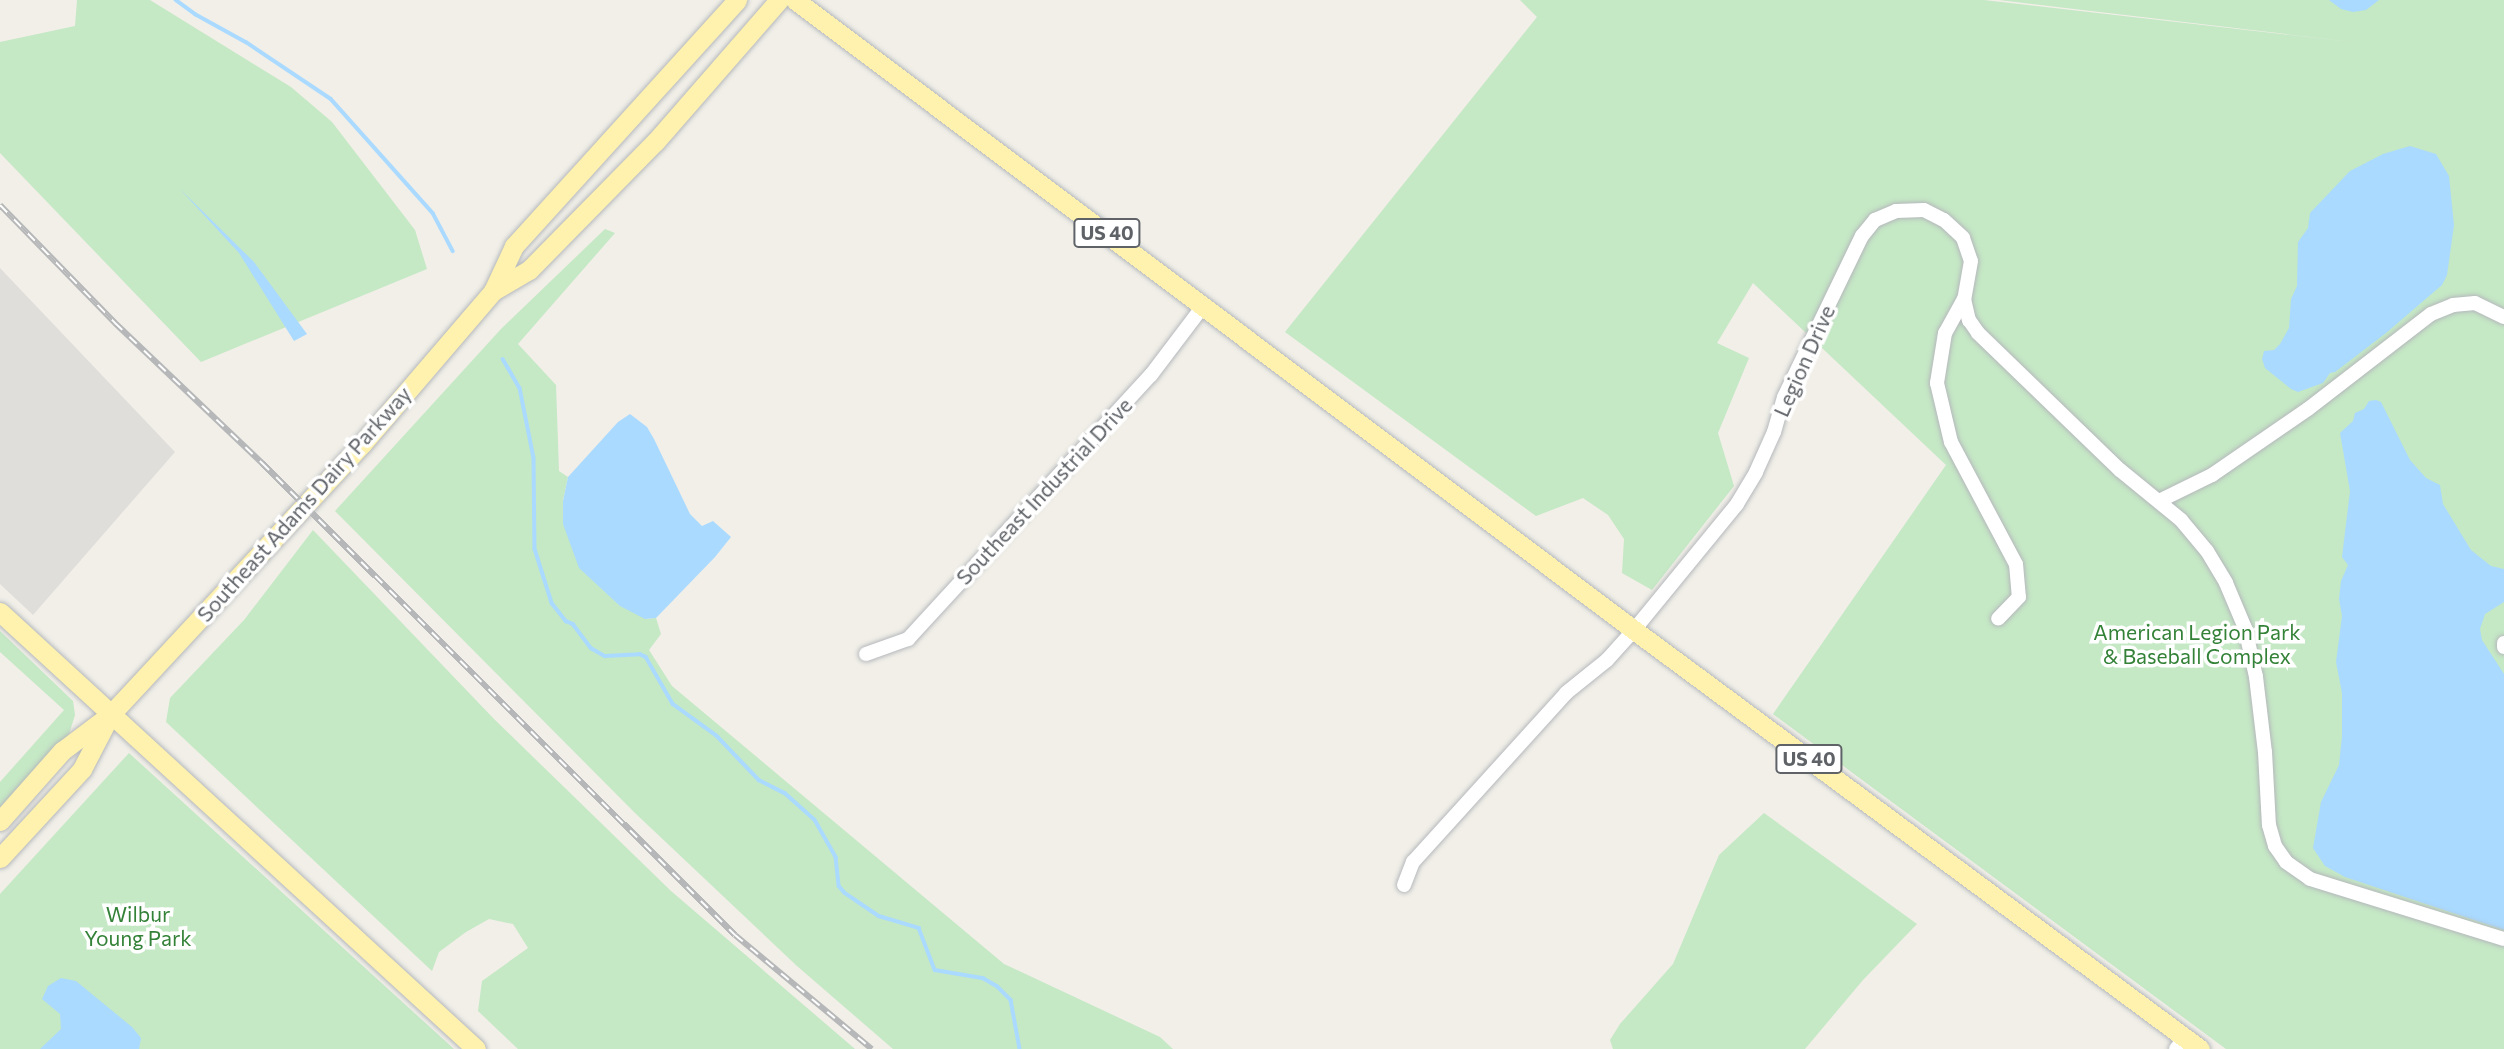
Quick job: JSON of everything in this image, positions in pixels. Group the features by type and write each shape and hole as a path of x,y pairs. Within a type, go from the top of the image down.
{"main road":[{"name":"Southeast Adams Dairy Parkway","path":"0,821 62,751 111,714 362,444 493,290 514,246 737,0"},
{"name":"Southeast Adams Dairy Parkway","path":"493,290 529,270 655,142 779,0"},
{"name":"US 40","path":"795,0 2187,1045"},
{"path":"0,612 475,1049"},
{"name":"Southeast Adams Dairy Parkway","path":"0,858 82,769 111,714"}],"street":[{"name":"Legion Drive","path":"1634,630 1737,504 1756,472 1774,432 1784,397 1862,236 1875,220 1896,211 1924,210 1944,220 1963,238 1971,261 1964,299"},
{"path":"1964,299 1969,320 1998,354 2120,470 2182,520 2207,551 2226,583 2245,628 2256,677 2265,752 2269,825 2275,846 2286,862 2310,879 2504,939"},
{"path":"1964,299 1945,333 1937,383 1951,442 2016,564 2019,597 1998,619"},
{"path":"2159,501 2212,475 2308,409 2431,314 2453,305 2474,303 2504,317"},
{"name":"Southeast Industrial Drive","path":"866,654 908,639 1151,374 1204,305"},
{"path":"1404,885 1413,862 1496,768 1566,693 1607,660 1634,630"}],"shaded area":[{"path":"0,268 175,452 33,615 0,584"}],"green space":[{"path":"77,0 150,0 291,87 332,122 415,230 427,269 201,362 0,153 0,42 75,26"},
{"name":"American Legion Park & Baseball Complex","path":"1520,0 1984,0 2369,44 1999,0 2504,0 2504,1049 2226,1049 1773,714 1946,465 1753,283 1717,343 1749,358 1718,433 1734,486 1652,590 1622,573 1624,539 1608,515 1583,498 1536,516 1285,332 1537,17"},
{"path":"605,229 615,233 518,344 556,385 559,471 568,477 563,501 645,619 656,618 661,634 649,650 672,686 1004,964 1160,1037 1173,1049 893,1049 797,966 635,813 335,511 501,329"},
{"path":"313,530 494,719 671,891 855,1049 518,1049 478,1011 482,981 528,948 513,924 489,919 466,932 439,952 432,971 166,722 170,698 244,620"},
{"path":"0,631 73,701 75,715 69,734 0,811 0,782 64,710 0,652"},
{"name":"Wilbur Young Park","path":"129,753 454,1049 0,1049 0,894"},
{"path":"1764,813 1917,924 1863,980 1805,1049 1613,1049 1610,1040 1620,1024 1673,964 1719,855"}],"water":[{"path":"2329,0 2379,0 2366,10 2353,12 2341,9"},
{"path":"2410,146 2436,154 2449,176 2454,225 2447,275 2442,285 2386,333 2330,373 2323,383 2298,392 2291,389 2265,368 2262,359 2264,351 2274,350 2289,328 2291,299 2297,286 2298,242 2308,228 2310,213 2350,171 2383,154"},
{"path":"179,188 254,262 307,334 294,341 239,253"},
{"path":"2369,401 2381,402 2410,460 2426,478 2440,485 2443,504 2471,550 2491,566 2504,569 2504,602 2485,614 2480,629 2482,640 2504,674 2504,930 2345,877 2325,866 2313,848 2321,802 2339,765 2342,736 2342,693 2336,662 2342,616 2339,599 2341,581 2348,565 2342,557 2350,491 2340,433 2353,421 2355,413 2364,409"},
{"path":"630,414 647,427 690,514 702,526 713,521 731,537 656,618 645,619 620,606 579,568 563,524 563,501 568,477 618,422"},
{"path":"61,978 76,981 132,1027 141,1038 139,1049 40,1049 61,1029 60,1014 42,999 48,986"}],"waterway":[{"path":"176,0 195,14 246,42 331,99 433,213 453,251"},
{"path":"503,359 520,388 534,458 535,549 552,603 566,621 573,624 591,648 605,656 640,654 646,657 673,704 717,736 759,780 785,793 815,820 836,857 839,886 845,893 879,916 919,928 935,970 983,978 997,986 1011,1000 1020,1049"}],"railway":[{"path":"0,205 115,323 262,463 735,935 872,1049"}]}
